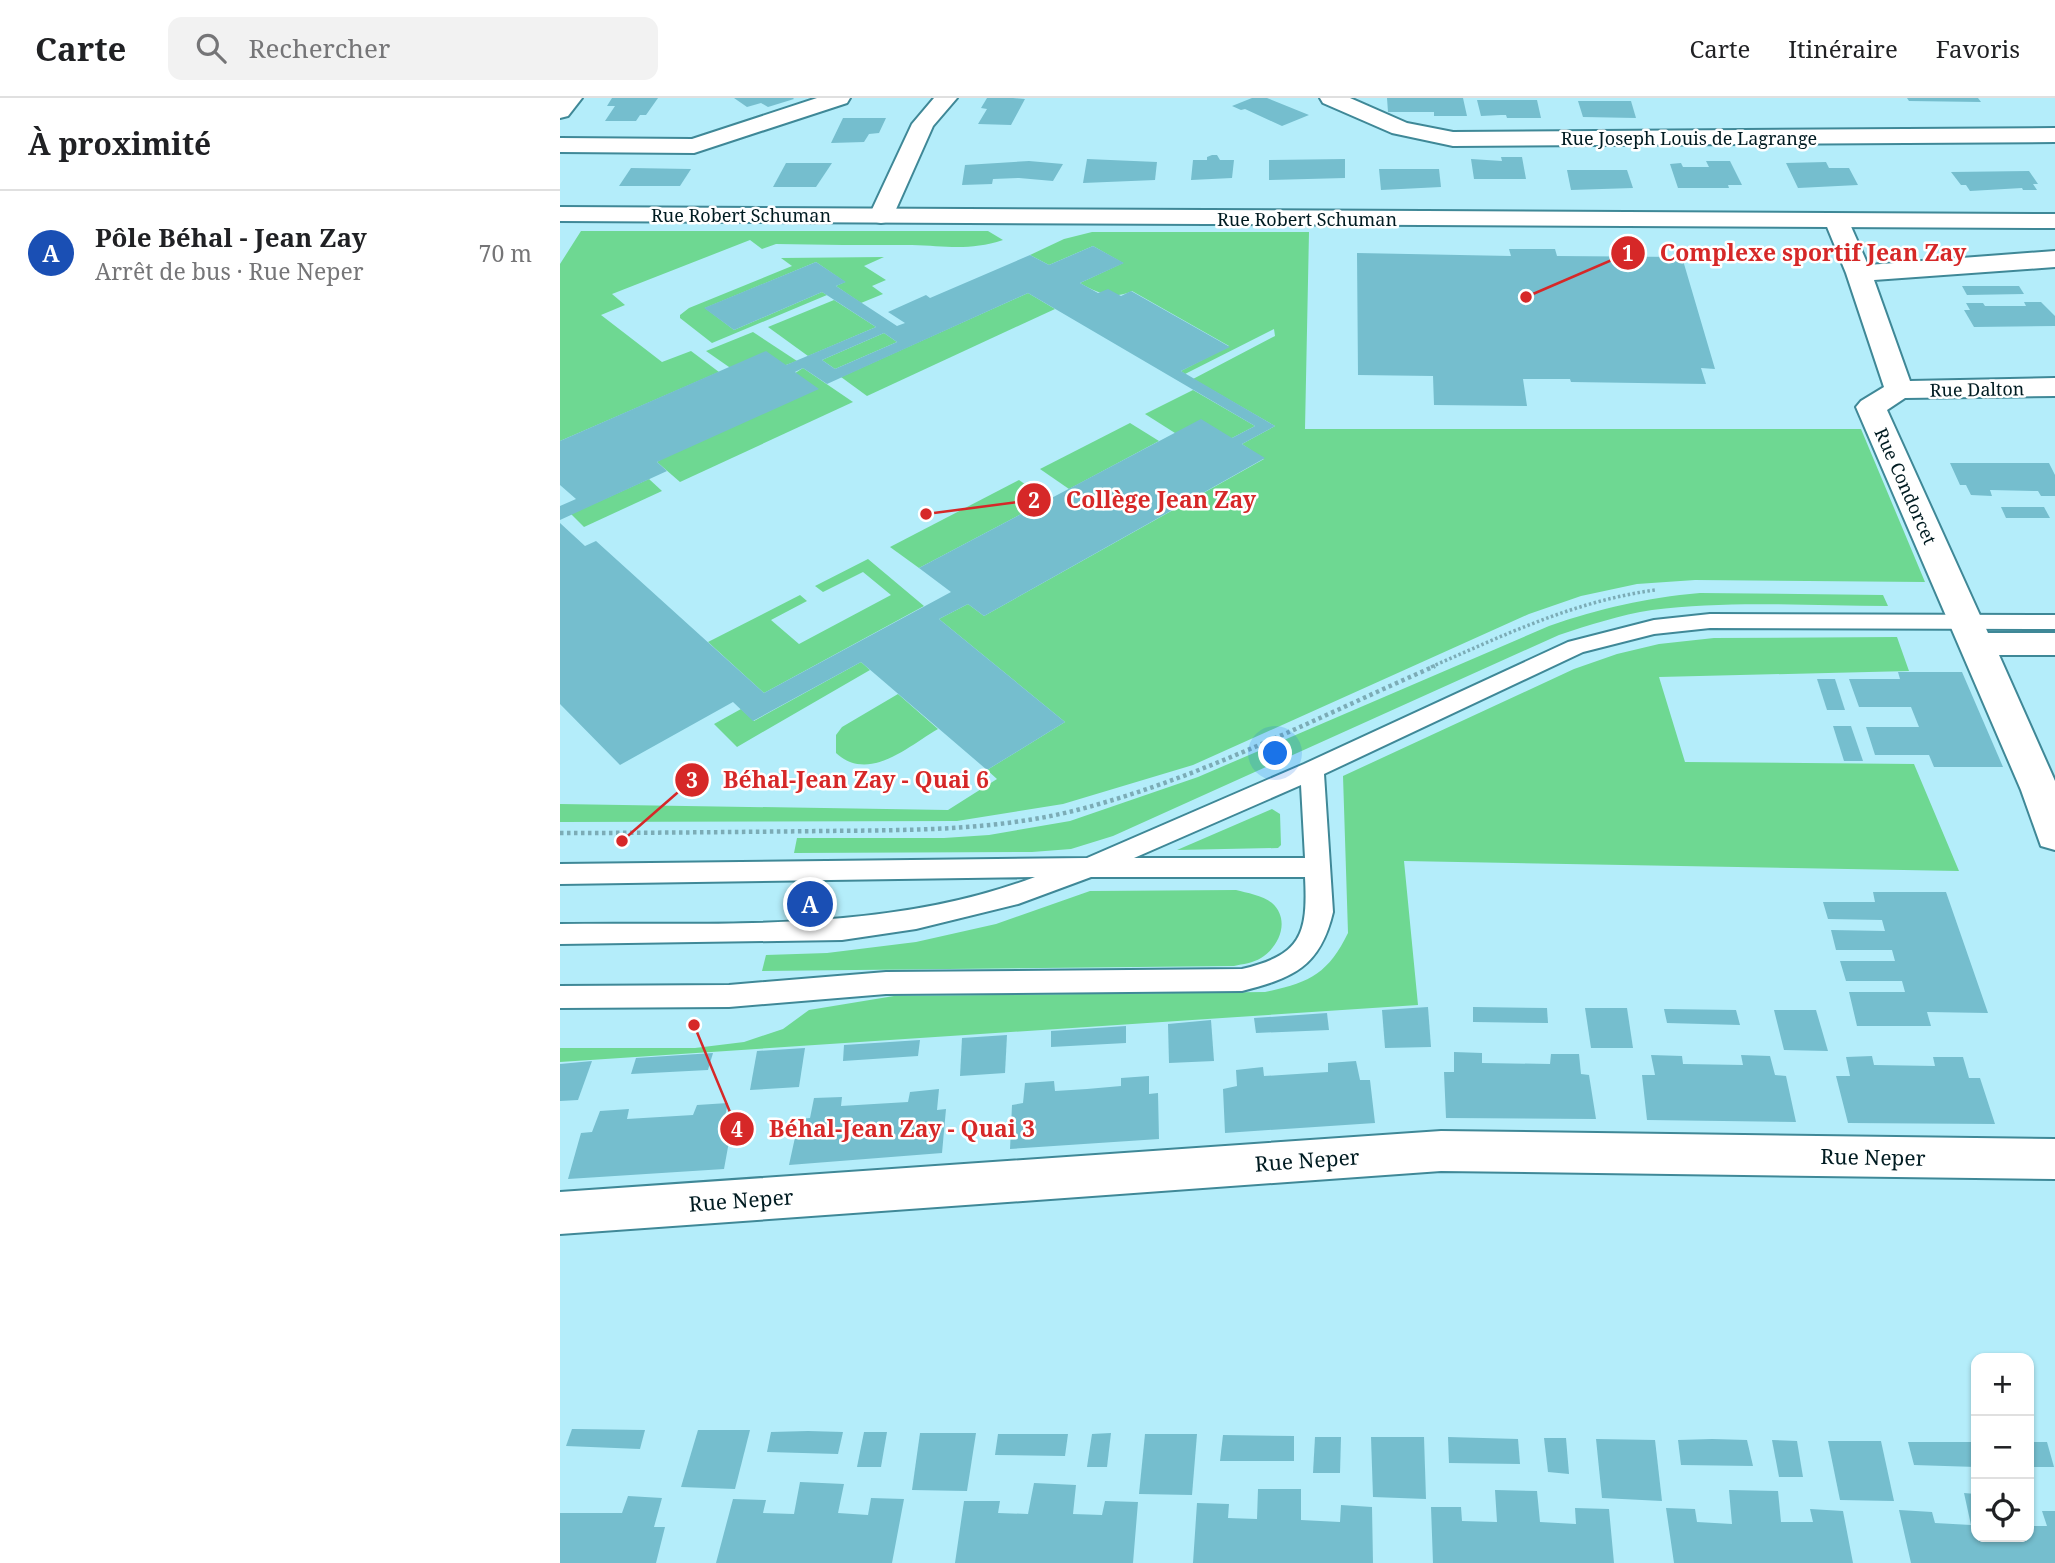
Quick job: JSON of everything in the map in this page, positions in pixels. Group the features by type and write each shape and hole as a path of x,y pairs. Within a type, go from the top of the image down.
{"street":[{"path":"560,111 571,98"},
{"path":"560,145 694,146 839,98"},
{"path":"881,216 923,124 946,98"},
{"name":"Rue Joseph Louis de Lagrange","path":"1331,98 1400,128 1453,139 2055,135"},
{"name":"Rue Robert Schuman","path":"560,214 2055,221"},
{"path":"1837,222 1859,273 1899,390"},
{"path":"1859,273 2055,258"},
{"name":"Rue Dalton","path":"1899,390 2055,387"},
{"name":"Rue Condorcet","path":"1899,390 1871,407 2040,790 2055,836"},
{"path":"1972,633 2055,644"},
{"name":"Rue Neper","path":"560,1213 1441,1151 2055,1159"}],"lane":[{"path":"560,934 842,930 916,919 1018,894 1089,867 1312,770 1576,647 1654,627 1710,621 1972,633 2055,622"},
{"path":"560,997 729,996 886,983 1241,980 1279,971 1301,954 1316,934 1320,912 1312,770"},
{"path":"560,874 1089,867 1317,868"}],"path":[{"path":"560,833 963,830 1041,818 1109,802 1172,780 1499,637 1574,608 1632,592 1658,590"}],"green space":[{"path":"581,231 988,231 1003,240 968,247 776,244 762,249 750,240 612,294 625,305 601,315 662,362 691,351 719,372 560,441 560,264"},
{"path":"1092,232 1309,232 1305,429 1861,429 1925,582 1695,580 1637,584 1581,596 1529,614 1193,765 1063,804 957,821 560,822 560,804 948,810 997,779 987,770 1065,722 939,619 968,604 984,616 1264,459 1242,444 1275,426 1193,379 1275,336 1274,329 1185,374 1181,371 1229,346 1132,291 1118,295 1105,294 1080,283 1123,263 1093,246 1049,265 1030,255 1064,239"},
{"path":"884,257 864,266 886,280 872,286 883,294 861,303 836,286 845,282 816,262 705,308 734,330 822,292 827,295 712,343 680,318 689,308 792,266 781,258"},
{"path":"1028,293 1055,309 867,396 841,377"},
{"path":"834,300 876,327 808,356 768,327"},
{"path":"753,332 797,361 786,365 729,367 706,351"},
{"path":"884,333 897,342 835,369 822,360"},
{"path":"803,368 853,402 680,482 657,462"},
{"path":"1193,390 1255,426 1232,438 1175,433 1145,414"},
{"path":"1130,423 1159,441 1069,489 1040,469"},
{"path":"649,479 662,491 584,527 571,514"},
{"path":"1019,480 1048,500 919,568 890,547"},
{"path":"868,559 924,606 764,693 708,642 800,595 807,601 771,620 799,644 891,595 863,572 823,592 815,586"},
{"path":"1700,593 1883,595 1888,606 1710,605 1652,610 1593,624 1559,635 1113,836 1071,849 1032,852 794,853 797,838 944,838 989,835 1070,821 1198,777 1549,626 1623,605"},
{"path":"1897,637 1909,671 1659,677 1685,762 1914,764 1959,871 1404,861 1418,1005 560,1062 560,1048 695,1048 744,1042 783,1029 809,1010 894,996 1265,992 1294,985 1325,967 1348,933 1343,776 1574,669 1617,654 1659,644 1714,638"},
{"path":"861,662 870,670 737,747 714,724 741,709 754,721"},
{"path":"898,694 938,729 901,752 875,763 849,761 836,753 836,735 842,727"},
{"path":"1272,809 1280,814 1281,845 1278,848 1177,850"},
{"path":"1236,890 1259,896 1272,903 1278,910 1282,925 1277,940 1267,953 1255,961 1234,966 762,971 766,955 827,953 916,942 996,924 1090,891"}],"building":[{"path":"612,98 658,98 646,115 640,115 636,121 605,121 615,106 607,106"},
{"path":"734,98 794,99 768,107 761,103 747,107"},
{"path":"987,98 1025,99 1011,125 978,124 987,109 981,108"},
{"path":"1252,98 1267,98 1309,115 1282,126 1232,106"},
{"path":"1387,98 1463,98 1467,116 1434,116 1434,112 1388,112"},
{"path":"1907,98 1978,98 1981,102 1909,101"},
{"path":"1477,100 1537,100 1541,118 1481,116"},
{"path":"1578,101 1631,101 1636,118 1583,117"},
{"path":"843,118 886,118 879,133 869,134 864,142 831,143"},
{"path":"1217,155 1220,160 1234,160 1232,178 1191,180 1193,160 1207,160 1207,157"},
{"path":"1501,157 1522,157 1526,179 1474,179 1471,159 1502,161"},
{"path":"1087,159 1157,162 1155,180 1083,183"},
{"path":"1345,159 1345,178 1269,180 1269,160"},
{"path":"1029,161 1063,164 1053,181 993,179 992,184 962,185 965,165"},
{"path":"1706,161 1730,161 1742,185 1728,185 1729,188 1678,188 1670,164 1709,167"},
{"path":"1826,162 1829,168 1849,168 1858,185 1798,188 1786,163"},
{"path":"786,163 832,163 816,187 773,187"},
{"path":"631,168 691,169 680,186 619,186"},
{"path":"1379,169 1439,169 1441,187 1381,190"},
{"path":"1567,170 1627,170 1633,188 1571,190"},
{"path":"2029,171 2038,184 2033,184 2037,190 2022,188 1970,191 1966,185 1961,185 1951,172"},
{"path":"1093,246 1124,263 1080,283 1098,293 1108,289 1121,296 1131,291 1230,347 1181,371 1275,426 1242,444 1265,458 984,616 968,604 939,619 1065,722 987,770 861,662 753,721 733,702 620,765 560,704 560,523 585,546 596,541 764,693 951,592 919,568 1201,419 1232,438 1255,426 1028,293 827,384 803,368 795,372 819,389 657,462 667,471 560,520 560,506 576,499 560,485 560,441 766,351 786,365 876,327 822,292 734,330 704,308 816,262 846,282 836,286 897,326 905,323 888,312 926,295 930,298 1030,255 1049,265","holes":["884,333 897,342 835,369 822,360"]},
{"path":"1509,249 1555,249 1557,256 1682,257 1715,369 1701,368 1706,384 1523,379 1527,406 1434,405 1433,376 1358,375 1357,253 1511,256"},
{"path":"1962,286 2019,286 2024,294 1967,295"},
{"path":"2024,302 2041,302 2055,316 2055,326 1974,327 1964,310 1970,310 1966,303 2026,306"},
{"path":"1950,463 2049,463 2055,475 2055,496 2041,496 2038,491 1990,490 1992,496 1971,495 1966,485 1960,485"},
{"path":"2001,507 2044,507 2050,518 2006,518"},
{"path":"1898,672 1962,672 2003,767 1934,767 1929,755 1875,755 1866,727 1919,727 1911,707 1859,707 1849,679 1900,679"},
{"path":"1817,679 1835,679 1845,710 1827,710"},
{"path":"1833,726 1851,726 1863,761 1844,761"},
{"path":"1873,892 1946,892 1988,1013 1927,1012 1931,1026 1857,1026 1849,992 1905,992 1902,981 1846,981 1840,961 1895,961 1892,950 1836,950 1831,930 1885,931 1882,920 1828,919 1823,902 1875,902"},
{"path":"1428,1007 1431,1047 1385,1048 1382,1010"},
{"path":"1473,1007 1547,1008 1548,1023 1473,1022"},
{"path":"1585,1008 1627,1008 1633,1048 1591,1048"},
{"path":"1664,1009 1736,1010 1740,1025 1667,1023"},
{"path":"1774,1010 1816,1010 1828,1051 1784,1050"},
{"path":"1327,1013 1329,1030 1256,1033 1254,1018"},
{"path":"1211,1020 1214,1061 1169,1063 1168,1024"},
{"path":"1126,1026 1126,1043 1051,1047 1051,1031"},
{"path":"1007,1035 1005,1073 960,1076 962,1038"},
{"path":"920,1040 918,1056 843,1061 844,1045"},
{"path":"805,1048 799,1087 750,1090 757,1051"},
{"path":"1454,1052 1482,1053 1482,1063 1550,1064 1551,1054 1579,1054 1581,1074 1589,1075 1596,1119 1446,1118 1444,1072 1454,1072"},
{"path":"713,1053 708,1070 631,1074 636,1058"},
{"path":"1651,1055 1682,1056 1683,1064 1743,1065 1741,1055 1770,1056 1775,1075 1786,1076 1796,1122 1647,1120 1642,1075 1655,1075"},
{"path":"1872,1056 1874,1065 1935,1066 1933,1057 1963,1057 1969,1078 1980,1078 1995,1124 1848,1123 1836,1076 1850,1076 1846,1057"},
{"path":"592,1061 578,1100 560,1101 560,1064"},
{"path":"1356,1061 1360,1080 1370,1080 1375,1123 1225,1133 1223,1089 1237,1086 1236,1070 1263,1067 1264,1076 1328,1072 1328,1063"},
{"path":"1149,1076 1149,1094 1158,1093 1159,1139 1010,1149 1012,1105 1023,1103 1025,1083 1054,1081 1055,1091 1121,1086 1121,1078"},
{"path":"939,1089 937,1110 946,1109 942,1153 789,1165 799,1119 810,1118 814,1098 842,1097 841,1106 908,1102 910,1092"},
{"path":"728,1103 723,1125 732,1125 724,1169 568,1179 581,1133 592,1132 600,1111 629,1109 627,1119 693,1115 697,1105"},
{"path":"572,1429 645,1430 640,1449 566,1446"},
{"path":"698,1430 750,1430 735,1489 681,1487"},
{"path":"771,1432 843,1432 838,1454 767,1452"},
{"path":"864,1432 887,1432 881,1467 857,1467"},
{"path":"920,1433 976,1433 967,1491 912,1490"},
{"path":"1111,1433 1107,1467 1087,1467 1092,1434"},
{"path":"998,1434 1068,1434 1065,1456 995,1455"},
{"path":"1145,1434 1197,1434 1192,1495 1139,1494"},
{"path":"1223,1435 1294,1436 1294,1461 1220,1461"},
{"path":"1315,1437 1341,1437 1340,1473 1313,1473"},
{"path":"1371,1437 1424,1437 1426,1499 1373,1497"},
{"path":"1448,1437 1518,1439 1520,1464 1449,1463"},
{"path":"1544,1438 1566,1438 1569,1474 1548,1472"},
{"path":"1596,1439 1655,1440 1662,1501 1602,1498"},
{"path":"1678,1440 1747,1440 1753,1466 1681,1465"},
{"path":"1772,1440 1797,1441 1803,1477 1779,1477"},
{"path":"1828,1441 1881,1441 1894,1501 1840,1500"},
{"path":"1908,1442 1971,1442 1971,1467 1914,1465"},
{"path":"2034,1442 2047,1442 2054,1467 2034,1467"},
{"path":"800,1482 844,1484 838,1513 868,1515 871,1498 904,1499 892,1563 716,1563 733,1499 766,1500 763,1513 794,1514"},
{"path":"1034,1483 1076,1485 1073,1514 1102,1515 1105,1501 1138,1502 1133,1563 955,1563 964,1501 1000,1501 998,1513 1028,1514"},
{"path":"1258,1489 1301,1489 1301,1520 1340,1522 1341,1505 1372,1507 1373,1563 1193,1563 1197,1503 1229,1504 1228,1518 1257,1519"},
{"path":"1495,1490 1537,1491 1540,1522 1576,1524 1575,1508 1609,1509 1614,1563 1433,1563 1431,1507 1461,1507 1462,1521 1497,1522"},
{"path":"1729,1490 1778,1491 1781,1522 1813,1522 1810,1509 1843,1511 1853,1563 1674,1563 1666,1508 1695,1509 1697,1522 1732,1524"},
{"path":"1964,1493 1971,1494 1971,1525"},
{"path":"628,1496 662,1498 654,1527 665,1527 656,1563 560,1563 560,1513 622,1513"},
{"path":"1899,1510 1932,1512 1935,1523 1971,1525 1971,1542 2034,1542 2034,1526 2047,1526 2042,1511 2055,1511 2055,1563 1911,1563"}],"place":[{"name":"Complexe sportif Jean Zay","path":"1526,297"},
{"name":"Collège Jean Zay","path":"926,514"},
{"name":"Béhal-Jean Zay - Quai 6","path":"622,841"},
{"name":"Pôle Béhal - Jean Zay","path":"810,904"},
{"name":"Béhal-Jean Zay - Quai 3","path":"694,1025"}]}
